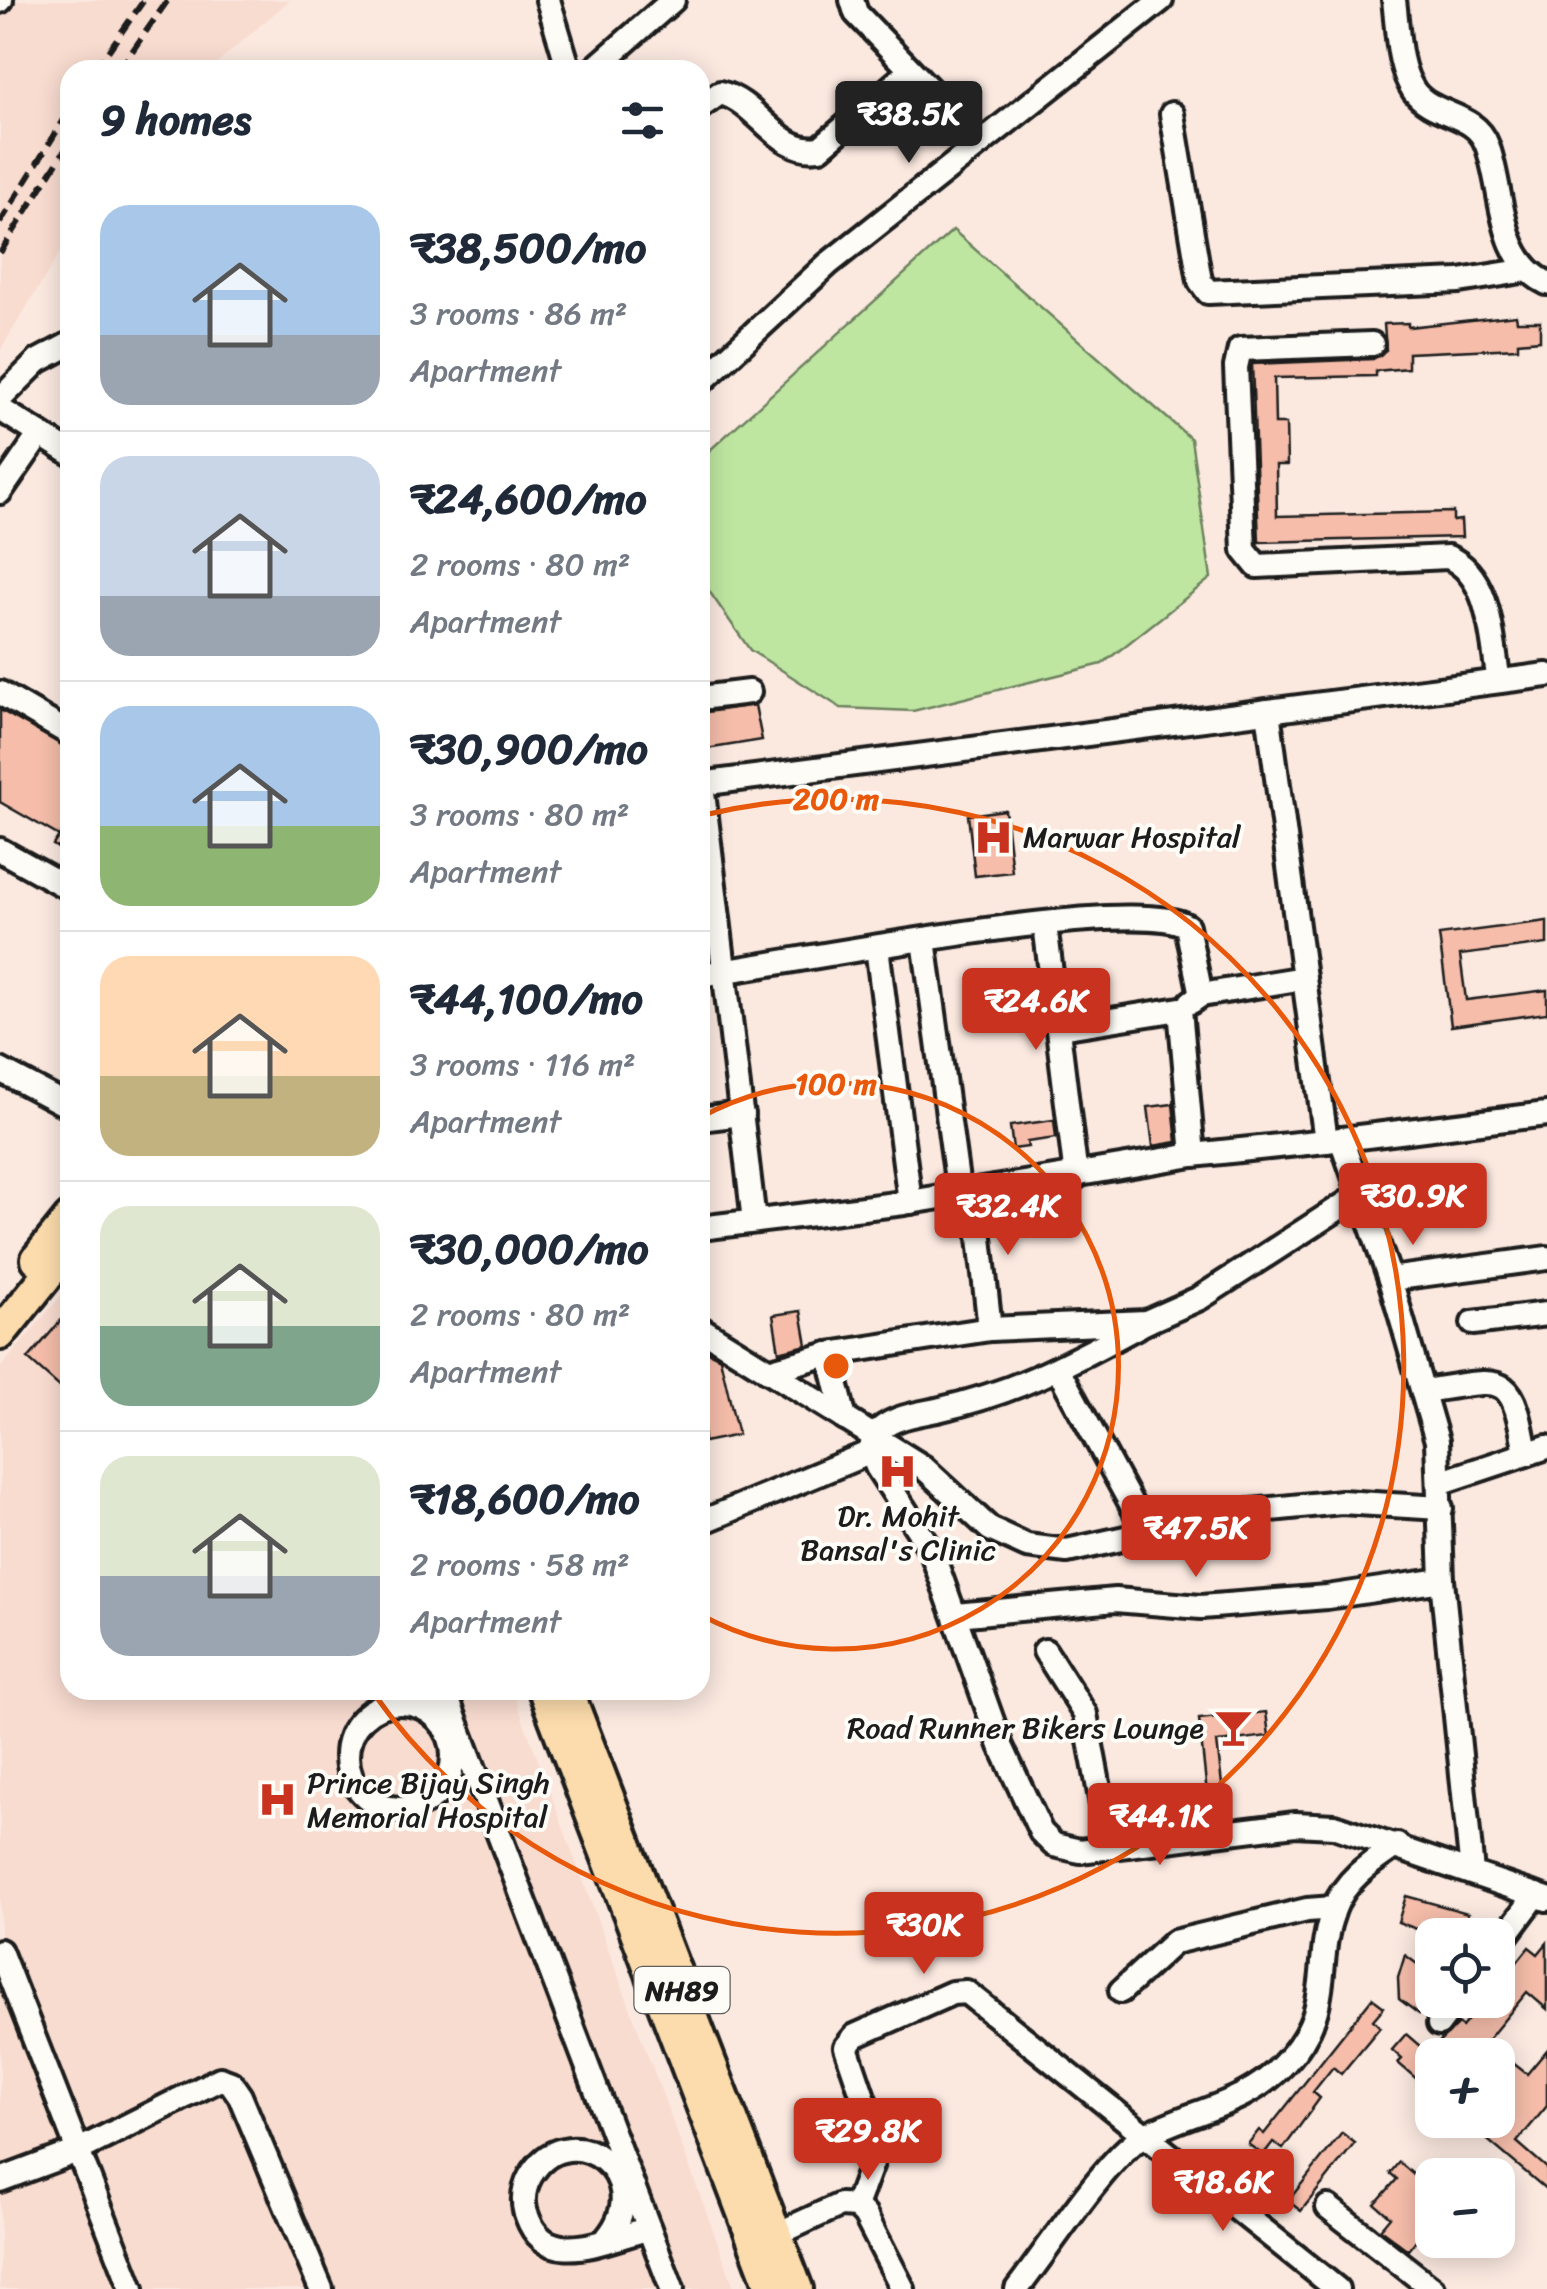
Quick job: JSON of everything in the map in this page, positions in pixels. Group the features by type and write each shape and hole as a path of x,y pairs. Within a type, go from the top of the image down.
{"main road":[{"path":"0,1304 60,1230"},
{"path":"0,1334 60,1260"},
{"name":"NH89","path":"548,1700 638,1906"},
{"name":"NH89","path":"570,1700 638,1906 765,2240 797,2289"},
{"name":"NH89","path":"765,2240 772,2289"}],"street":[{"path":"548,0 566,60"},
{"path":"604,60 673,0"},
{"path":"852,0 856,13 980,143"},
{"path":"710,374 828,264 1162,0"},
{"path":"1172,114 1200,281 1208,292 1538,277 1499,208 1488,145 1478,128 1417,94 1404,73 1394,0"},
{"path":"710,100 720,93 733,96 794,147 820,148 856,122 910,71"},
{"path":"1372,344 1240,349 1236,366 1244,550 1257,566 1448,557 1464,564 1483,596 1499,682"},
{"path":"0,399 38,361 60,349"},
{"path":"0,408 60,447"},
{"path":"0,492 40,434"},
{"path":"710,783 1547,675"},
{"path":"710,697 749,692"},
{"path":"0,693 60,728"},
{"path":"1268,711 1304,978 1334,1140 1390,1279 1424,1391 1442,1482 1442,1580 1472,1872"},
{"path":"710,849 754,1221"},
{"path":"0,850 60,883"},
{"path":"710,974 1045,924 1176,920 1188,926 1201,995"},
{"path":"1045,924 1076,1178"},
{"path":"924,940 990,1329"},
{"path":"877,947 910,1202"},
{"path":"1060,1028 1180,1010 1201,995 1304,978"},
{"path":"1180,1010 1193,1155"},
{"path":"0,1070 60,1102"},
{"path":"710,1119 742,1114"},
{"path":"710,1227 1076,1178 1193,1155 1547,1114"},
{"path":"710,1518 872,1444 894,1420 987,1399 1200,1298 1359,1196"},
{"path":"1390,1279 1547,1258"},
{"path":"1474,1324 1547,1314"},
{"path":"768,1371 829,1354 990,1329 1146,1322"},
{"path":"710,1334 845,1418 872,1444 931,1550 1002,1746 1041,1832 1054,1846 1110,1847 1295,1824 1334,1826 1397,1844 1541,1897 1515,1927"},
{"path":"829,1354 845,1418"},
{"path":"1058,1368 1148,1533"},
{"path":"1424,1391 1486,1382 1504,1386 1518,1403 1537,1451 1442,1482"},
{"path":"872,1444 923,1467 990,1529 1027,1546 1067,1551 1242,1512 1341,1502 1441,1508"},
{"path":"956,1615 1115,1600 1202,1607 1327,1597 1442,1580"},
{"path":"1044,1650 1085,1714 1110,1847"},
{"path":"402,1700 378,1707 353,1730 347,1763 352,1780 375,1804 392,1809 427,1802 442,1789 453,1758 450,1740 416,1700"},
{"path":"448,1700 672,2289"},
{"path":"442,1789 485,1797"},
{"path":"1016,2289 1116,2159 1141,2137 1226,2105 1285,2064 1312,2023 1324,1989 1334,1908 1362,1868 1397,1844"},
{"path":"1121,1991 1174,1942 1306,1910 1334,1908"},
{"path":"0,1951 75,2152 132,2289"},
{"path":"856,2206 879,2144 846,2047 855,2036 952,1993 977,1997 1141,2137 1337,2289"},
{"path":"1439,2024 1444,2018"},
{"path":"0,2180 75,2152 211,2081 231,2083 240,2096 321,2289"},
{"path":"580,2149 610,2126"},
{"path":"607,2238 624,2210 619,2177 609,2163 580,2149 563,2150 536,2167 527,2181 526,2214 533,2229 560,2248 593,2247 607,2238 649,2229"},
{"path":"765,2240 840,2205 856,2206 865,2215 903,2289"},
{"path":"1328,2207 1433,2289"}],"shaded area":[{"path":"0,0 290,0 221,60 60,60 60,252 0,351"},
{"name":"Prince Bijay Singh Memorial Hospital","path":"60,1297 60,1700 516,1700 735,2289 0,2289 0,1368"}],"green space":[{"path":"953,230 1191,439 1211,578 1102,664 913,711 841,708 750,650 710,592 710,450"}],"building":[{"path":"1516,315 1517,321 1540,321 1540,340 1518,342 1518,348 1408,353 1408,368 1376,371 1376,376 1274,378 1275,424 1286,424 1287,465 1276,465 1277,516 1453,512 1453,521 1461,520 1462,537 1259,542 1252,364 1373,359 1386,350 1384,324 1408,323 1408,327"},
{"path":"755,705 762,740 710,748 710,712"},
{"path":"0,710 60,743 60,850 53,845 59,836 0,802"},
{"path":"1005,810 1012,872 975,876 968,815"},
{"path":"1547,921 1547,944 1460,955 1466,1000 1547,990 1547,1013 1451,1026 1439,935"},
{"path":"1173,1104 1177,1142 1153,1146 1148,1107"},
{"path":"1054,1120 1056,1138 1027,1142 1028,1147 1013,1149 1010,1126"},
{"path":"801,1311 807,1345 779,1352 773,1315"},
{"path":"60,1322 60,1387 28,1359"},
{"path":"710,1353 720,1358 738,1435 710,1441"},
{"name":"Road Runner Bikers Lounge","path":"1266,1712 1269,1736 1217,1742 1225,1810 1209,1812 1199,1719"},
{"path":"1406,1896 1468,1913 1466,1918 1415,1918 1415,1928 1398,1922"},
{"path":"1547,1943 1547,2009 1527,1992 1515,2007 1515,1965 1529,1947 1538,1954"},
{"path":"1405,1955 1415,1962 1415,2011 1399,1999 1398,1978"},
{"path":"1372,1998 1384,2007 1373,2020 1380,2027 1341,2074 1333,2067 1313,2092 1320,2098 1283,2149 1273,2142 1263,2155 1248,2144 1259,2130 1264,2134"},
{"path":"1469,2018 1506,2018 1489,2038 1444,2038 1458,2024 1462,2027"},
{"path":"1406,2034 1415,2042 1415,2078 1398,2063 1402,2059 1392,2050"},
{"path":"1547,2050 1547,2106 1517,2142 1547,2168 1547,2190 1515,2163 1515,2158 1509,2158 1485,2138 1515,2138 1515,2065 1527,2074"},
{"path":"1342,2133 1355,2143 1301,2211 1288,2201"},
{"path":"1399,2162 1415,2176 1415,2242 1408,2250 1380,2229 1390,2217 1375,2204 1397,2179 1390,2173"}],"railway":[{"path":"102,60 144,0"},
{"path":"126,60 168,0"},
{"path":"0,223 60,126"},
{"path":"0,253 60,158"}],"place":[{"name":"Marwar Hospital","path":"993,837"},
{"name":"Dr. Mohit Bansal's Clinic","path":"898,1472"},
{"name":"Road Runner Bikers Lounge","path":"1234,1728"},
{"name":"Prince Bijay Singh Memorial Hospital","path":"277,1800"}]}
